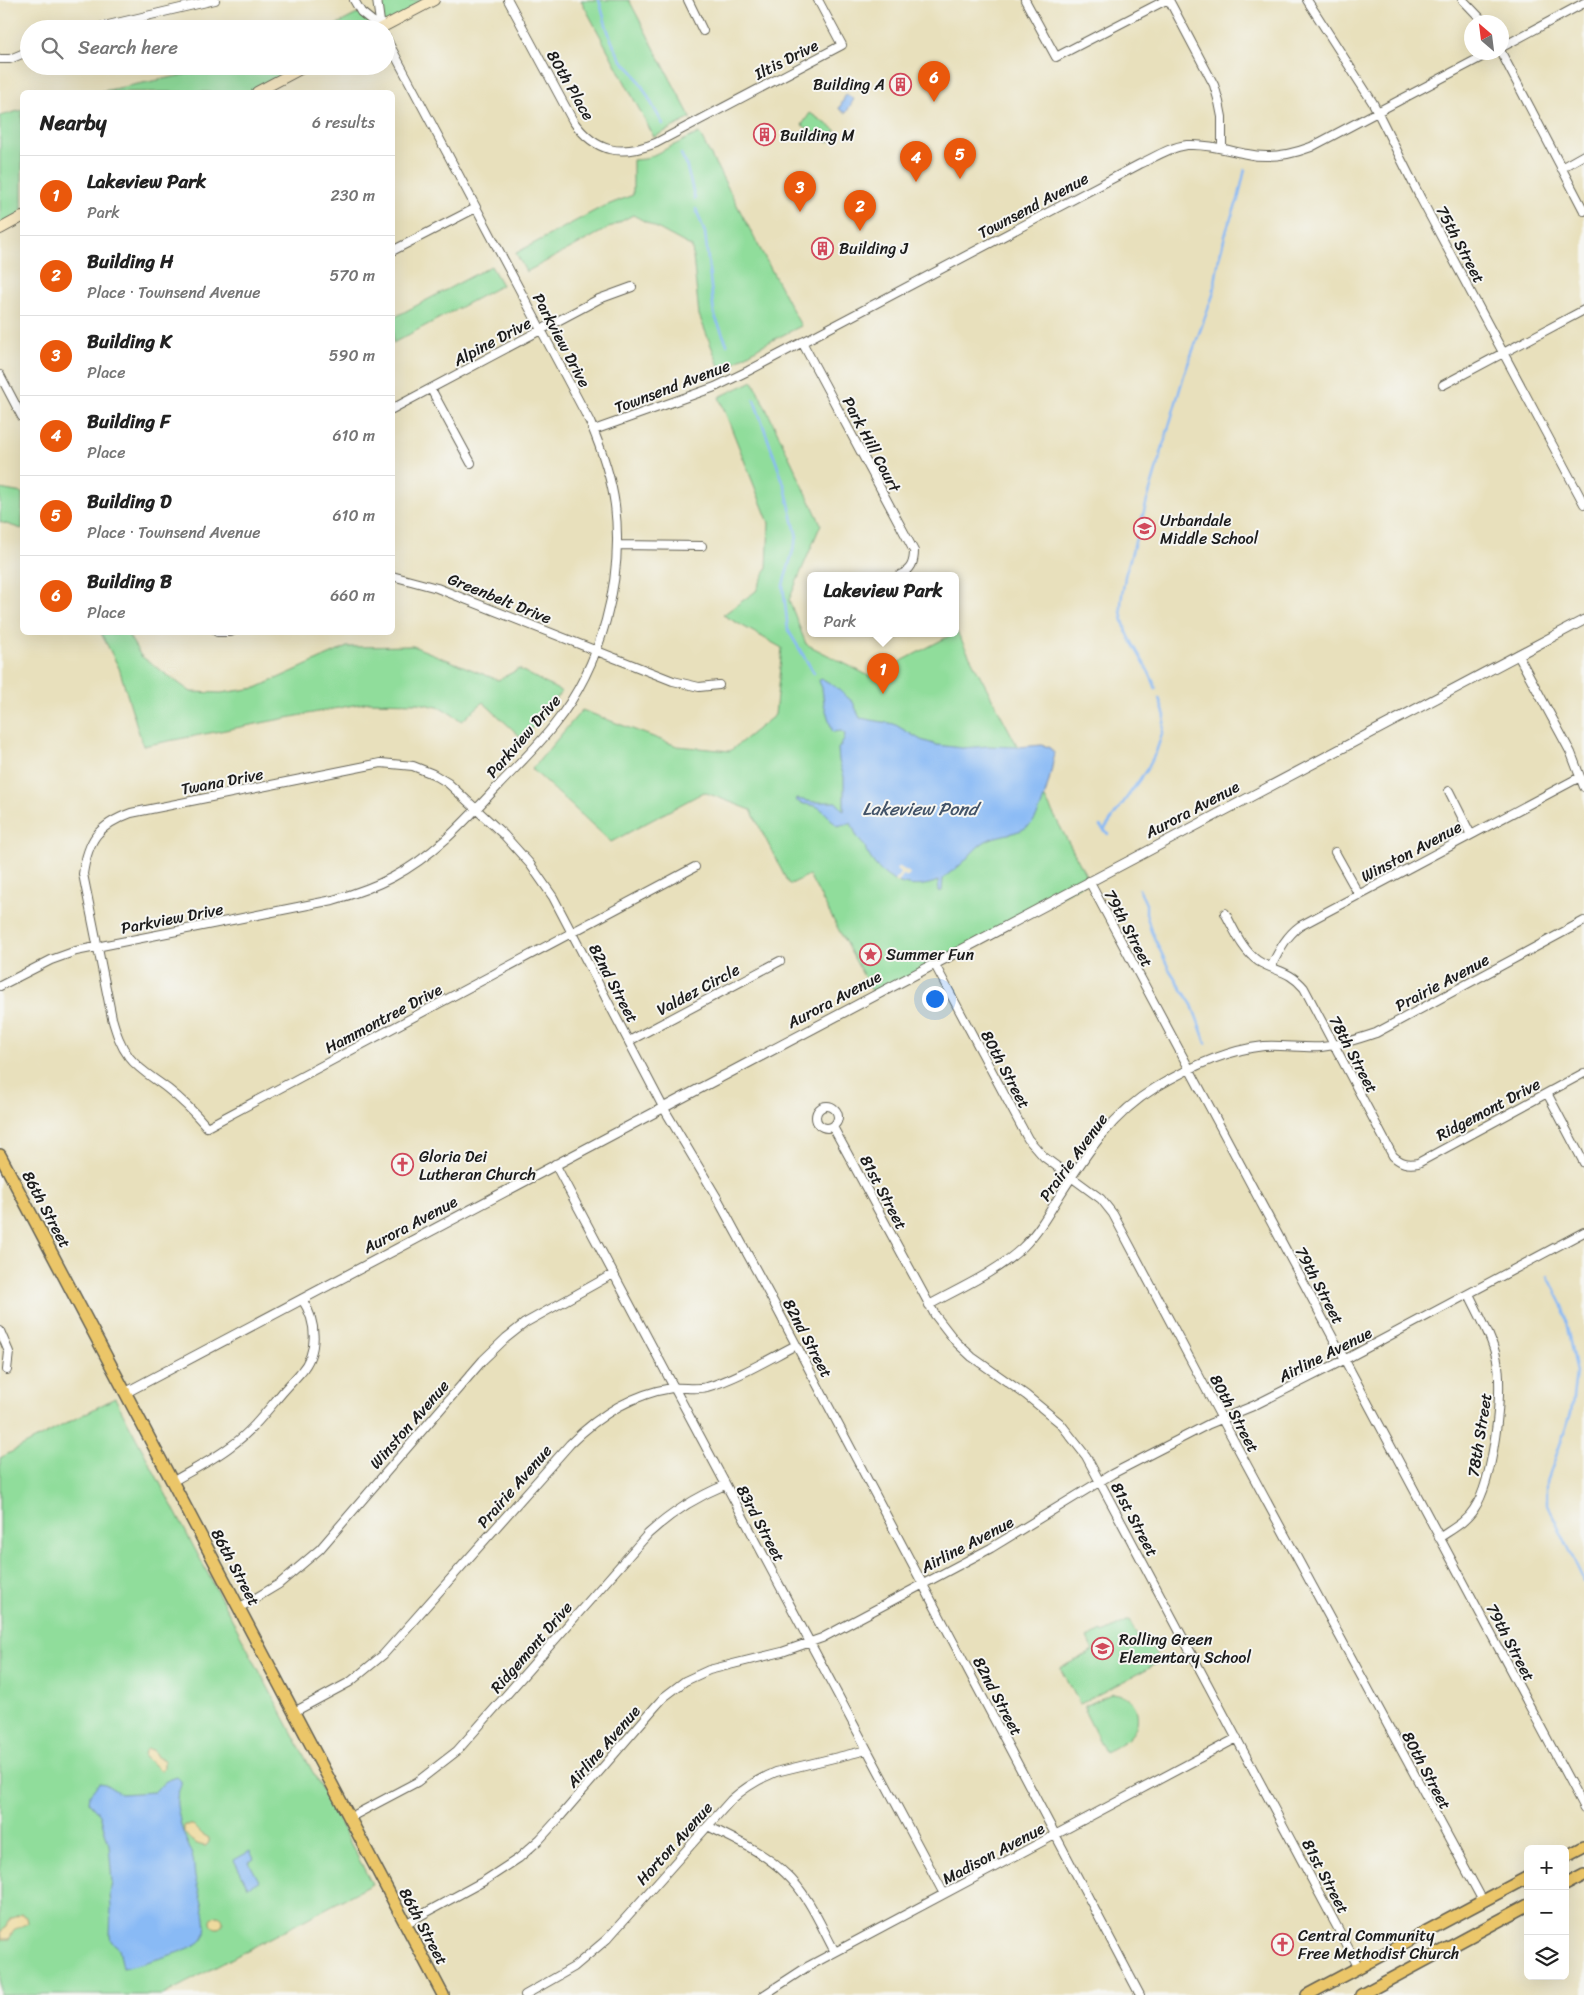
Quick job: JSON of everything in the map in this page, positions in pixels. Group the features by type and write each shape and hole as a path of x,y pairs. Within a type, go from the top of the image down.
{"main road":[{"path":"395,20 434,0"},
{"path":"261,90 289,75"},
{"path":"0,229 20,218"},
{"name":"86th Street","path":"0,1155 443,1995"},
{"path":"1569,1855 1584,1847"},
{"path":"1569,1883 1584,1875"},
{"path":"1307,1995 1524,1879"},
{"path":"1361,1995 1524,1907"}],"street":[{"path":"129,20 215,0"},
{"path":"354,0 361,12 370,20"},
{"path":"377,0 379,20"},
{"name":"80th Place","path":"508,0 573,121 580,131 601,146 626,151 638,150 656,143 743,97"},
{"path":"688,0 703,31"},
{"name":"Iltis Drive","path":"743,97 842,45 818,0"},
{"path":"1025,0 1056,57 1167,0 1214,85 1220,102 1222,117 1222,147"},
{"name":"75th Street","path":"1307,0 1378,113 1584,504"},
{"path":"1463,0 1477,15"},
{"path":"1509,43 1584,4 1582,0"},
{"path":"0,59 10,59 20,55"},
{"name":"Parkview Drive","path":"1,982 51,960 97,946 333,900 369,889 393,877 417,863 438,847 476,810 555,725 573,698 588,670 613,590 617,545 615,504 609,476 594,430 395,55"},
{"name":"Townsend Avenue","path":"594,430 715,387 1174,148 1187,145 1222,147 1248,154 1268,156 1293,154 1311,147 1378,113 1476,60"},
{"path":"1505,60 1584,211"},
{"path":"1561,168 1584,155"},
{"path":"395,249 476,208"},
{"name":"Alpine Drive","path":"395,407 599,299 632,287"},
{"path":"1443,385 1584,310"},
{"name":"Park Hill Court","path":"802,342 914,551 911,567 904,572"},
{"path":"0,375 20,413"},
{"path":"431,389 471,463"},
{"path":"617,545 702,546"},
{"name":"Greenbelt Drive","path":"395,577 437,588 673,680 698,687 719,685"},
{"name":"Aurora Avenue","path":"125,1392 1584,620"},
{"path":"1518,655 1571,753 1584,787"},
{"name":"82nd Street","path":"381,763 413,766 433,774 448,783 504,835 530,864 553,897 663,1107 716,1196 796,1345 1140,1995"},
{"name":"Twana Drive","path":"97,946 83,874 86,853 94,837 113,820 131,813 381,763"},
{"name":"Winston Avenue","path":"1271,967 1282,945 1292,932 1300,926 1580,776"},
{"path":"1449,791 1471,834"},
{"path":"1335,852 1359,894"},
{"name":"Hammontree Drive","path":"97,946 112,1018 124,1048 143,1073 167,1089 195,1113 207,1127 695,867"},
{"name":"79th Street","path":"1089,881 1584,1808"},
{"name":"78th Street","path":"1225,913 1248,952 1258,960 1296,978 1304,988 1393,1156 1404,1163"},
{"name":"Prairie Avenue","path":"929,1305 1000,1265 1023,1248 1042,1224 1092,1148 1120,1114 1155,1088 1210,1060 1246,1049 1264,1046 1306,1048 1353,1041 1376,1032 1584,921"},
{"name":"Valdez Circle","path":"629,1041 780,961"},
{"name":"80th Street","path":"934,963 1028,1139 1044,1157 1073,1176 1101,1199 1113,1214 1483,1901"},
{"name":"Ridgemont Drive","path":"1404,1163 1409,1165 1418,1163 1584,1074"},
{"path":"1547,1093 1584,1163"},
{"name":"81st Street","path":"833,1127 929,1305 956,1342 972,1357 1026,1395 1060,1423 1082,1451 1359,1968"},
{"name":"83rd Street","path":"555,1164 944,1894"},
{"name":"Airline Avenue","path":"405,1924 484,1881 519,1858 559,1818 655,1706 685,1681 709,1670 810,1643 1027,1528 1100,1482 1222,1419 1253,1406 1344,1360 1584,1232"},
{"name":"Winston Avenue","path":"238,1608 279,1584 320,1549 483,1360 506,1338 546,1310 613,1274"},
{"name":"78th Street","path":"1439,1538 1464,1521 1474,1511 1481,1498 1486,1484 1499,1408 1500,1386 1496,1358 1487,1331 1469,1294"},
{"path":"172,1482 233,1445 258,1421 301,1373 311,1353 314,1332 312,1319 302,1298"},
{"path":"0,1331 9,1352 7,1370"},
{"name":"Prairie Avenue","path":"294,1712 350,1682 384,1655 584,1430 616,1408 633,1400 674,1388 704,1388 727,1380 796,1345"},
{"name":"Ridgemont Drive","path":"349,1818 417,1782 457,1751 648,1534 681,1507 706,1492 726,1485"},
{"name":"Madison Avenue","path":"764,1995 807,1967 1237,1738"},
{"name":"Horton Avenue","path":"525,1995 574,1967 607,1939 741,1791 763,1777 800,1765 867,1750"},
{"path":"708,1826 766,1857 786,1874 809,1905 835,1952"}],"green space":[{"path":"384,0 434,0 395,21 380,20 379,3"},
{"path":"581,0 629,0 691,118 654,137"},
{"path":"361,12 372,20 345,20"},
{"path":"183,75 289,75 261,90 108,90"},
{"path":"20,111 20,218 0,228 0,116"},
{"path":"810,113 836,130 829,142 802,125"},
{"path":"699,133 801,326 761,346 721,371 699,315 692,247 633,215 526,272 516,253 600,208 633,195 633,160 645,159"},
{"path":"491,266 502,285 395,342 395,317"},
{"path":"753,381 821,524 789,600 806,644 871,677 947,637 959,636 1089,881 874,995 809,875 789,885 751,810 704,792 611,842 532,769 582,710 677,746 730,751 775,715 782,648 723,615 756,591 767,568 769,523 719,397"},
{"path":"0,489 20,493 20,528 0,522"},
{"path":"102,635 128,635 141,656 191,692 221,693 256,688 347,647 413,646 498,680 519,669 562,692 523,739 483,702 462,721 442,708 419,703 369,702 143,746 119,668"},
{"path":"115,1398 372,1884 163,1995 0,1995 0,1458"},
{"path":"1129,1620 1138,1637 1145,1634 1160,1662 1080,1704 1060,1668 1093,1651 1087,1638 1102,1631 1103,1633"},
{"path":"1113,1693 1130,1699 1136,1708 1137,1724 1129,1737 1120,1745 1105,1752 1085,1712 1085,1706"}],"sand":[{"path":"148,1749 153,1750 157,1757 164,1760 163,1770 160,1770 144,1757 145,1751"},
{"path":"193,1825 209,1838 206,1846 193,1842 188,1837 184,1832 184,1826"},
{"path":"21,1914 27,1917 28,1923 15,1929 9,1939 1,1939 0,1932 7,1927 10,1919"},
{"path":"215,1916 219,1916 223,1922 219,1928 215,1928 211,1924 211,1920"}],"water":[{"path":"846,94 854,99 846,113 839,109"},
{"name":"Lakeview Pond","path":"821,678 833,685 853,702 860,718 894,724 921,740 937,745 962,748 1042,745 1049,747 1054,753 1052,769 1043,802 1034,820 1026,828 990,839 981,845 943,879 942,891 939,892 938,881 917,886 907,885 889,878 874,863 865,846 857,837 851,823 837,826 818,807 795,800 836,802 844,811 844,777 839,761 838,749 844,740 845,734 841,731 833,732 832,730 819,681"},
{"path":"177,1777 181,1781 177,1796 178,1810 182,1830 193,1857 195,1877 205,1918 205,1934 202,1940 189,1948 165,1957 123,1968 119,1948 111,1941 110,1936 110,1894 112,1882 109,1845 100,1815 89,1802 90,1794 99,1783 105,1784 121,1794 154,1792 166,1781"},
{"path":"250,1851 254,1859 249,1862 259,1881 248,1887 234,1860"}],"pier":[{"path":"898,866 910,873 908,877 903,875 898,883 895,881 900,873 896,870"}],"waterway":[{"path":"599,0 613,45 622,61 634,73 663,124"},
{"path":"681,154 686,164 695,199"},
{"path":"1156,689 1123,622 1121,607 1125,576 1184,375 1213,295 1219,258 1228,225 1238,200 1245,169"},
{"path":"696,209 705,233 714,314 727,344"},
{"path":"754,400 785,487 797,537 783,585 788,630 814,673"},
{"path":"1104,830 1147,769 1156,752 1163,731 1165,716 1159,698"},
{"path":"1100,826 1108,834"},
{"path":"1139,889 1146,904 1146,913 1151,931 1169,969 1192,1005 1206,1043"},
{"path":"1548,1276 1563,1306 1576,1373 1571,1413 1547,1482 1547,1504 1584,1581"}],"place":[{"name":"Building A","path":"901,84"},
{"name":"Building B","path":"934,102"},
{"name":"Building M","path":"764,135"},
{"name":"Building D","path":"960,179"},
{"name":"Building F","path":"916,182"},
{"name":"Building K","path":"800,212"},
{"name":"Building H","path":"860,231"},
{"name":"Building J","path":"823,248"},
{"name":"Urbandale Middle School","path":"1144,529"},
{"name":"Lakeview Park","path":"883,694"},
{"name":"Summer Fun","path":"870,954"},
{"name":"Gloria Dei Lutheran Church","path":"403,1165"},
{"name":"Rolling Green Elementary School","path":"1103,1648"},
{"name":"Central Community Free Methodist Church","path":"1282,1944"}]}
